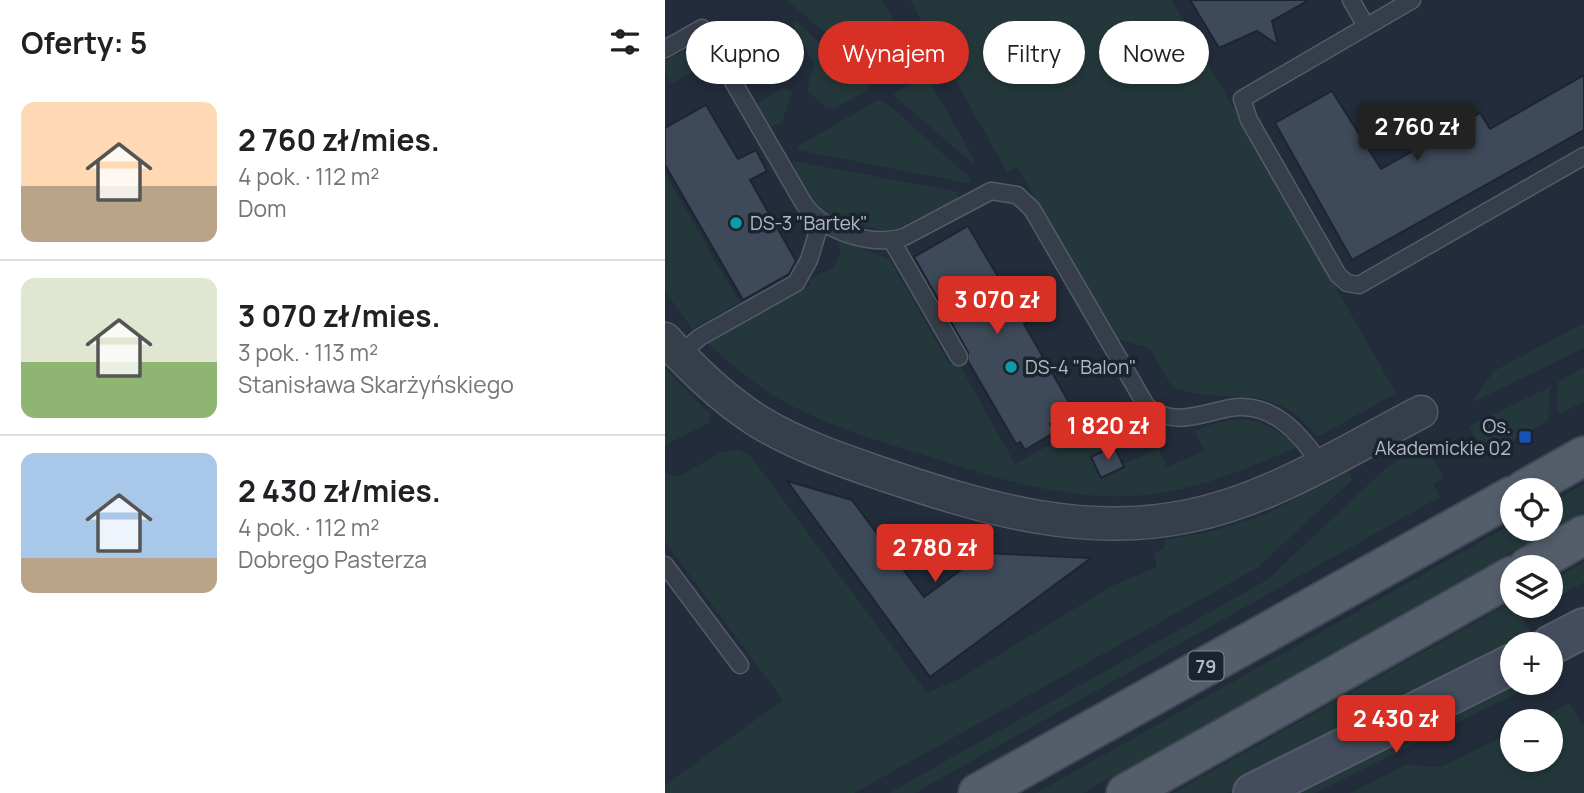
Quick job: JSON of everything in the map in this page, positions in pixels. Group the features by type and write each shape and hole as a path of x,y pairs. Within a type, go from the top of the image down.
{"main road":[{"path":"1545,478 1584,456"},
{"name":"79","path":"978,793 1500,503"},
{"path":"1549,555 1584,535"},
{"path":"1126,793 1500,583"}],"street":[{"path":"672,347 703,379 761,423 824,454 964,502 1047,520 1120,526 1191,516 1231,505 1272,489 1421,412"},
{"path":"1563,639 1584,628"},
{"path":"1253,793 1500,670"}],"lane":[{"path":"1350,0 1366,26"},
{"path":"1412,0 1242,99 1249,120 1338,275 1346,283 1359,285 1584,156"},
{"path":"665,49 702,28 804,204 821,221 858,236 892,241 991,191 1017,195 1032,209 1147,407 1171,419 1186,419 1234,408 1262,410 1293,429 1321,465"},
{"path":"672,347 700,337 796,283 809,260 821,221"},
{"path":"892,241 959,357"},
{"path":"665,565 740,665"}],"green space":[{"path":"787,0 882,0 893,18 891,21 818,21 818,27"},
{"path":"910,0 1172,0 1184,21 1099,21 1099,84 1209,84 1209,65 1396,393 1318,437 1282,406 1265,400 1193,393 1172,387 1149,348 1113,338 1017,167 1007,172 957,84 969,84 969,21 922,21"},
{"path":"804,29 818,41 818,84 868,84 870,89 835,108 827,108 807,91 814,64 804,45"},
{"path":"686,50 686,76 671,84 665,73 665,61"},
{"path":"909,84 931,84 974,159 972,163 893,95"},
{"path":"784,88 792,92 782,122 771,127 758,109 759,102"},
{"path":"878,100 888,104 971,179 967,183 797,150 800,145"},
{"path":"793,161 959,192 958,198 893,230 881,230 826,215 818,209 797,176"},
{"path":"665,173 739,302 692,329 665,291"},
{"path":"834,237 890,260 950,365 958,362 1015,464 1128,401 1137,430 1132,440 1116,450 1123,465 1158,448 1167,467 1204,451 1195,431 1237,419 1261,423 1272,428 1297,447 1242,470 1186,488 1147,495 1087,495 1029,486 971,470 881,442 817,418 765,390 706,342 810,285 808,280 834,267 841,251"},
{"path":"1584,323 1584,348 1471,403 1494,371"},
{"path":"1584,367 1584,401 1561,414 1557,412 1558,382"},
{"path":"665,369 711,415 709,423 665,445"},
{"path":"1550,387 1548,421 1485,456 1469,426"},
{"path":"1425,444 1444,478 1433,484 1440,497 915,793 889,793 1267,580 1387,467"},
{"path":"737,450 749,454 927,693 959,679 1112,586 1156,567 1155,552 1164,549 1165,540 1213,531 1262,516 1348,472 1352,480 1257,568 854,793 665,793 665,785 783,700 665,542 665,473 678,477 720,453"},
{"path":"1584,484 1584,511 1563,523 1563,496"},
{"path":"1500,531 1500,541 1531,541 1506,555 1500,555 1500,558 1083,793 1036,793"},
{"path":"1584,562 1584,582 1563,594 1563,574"},
{"path":"1584,604 1584,615 1550,632 1533,632 1563,618"},
{"path":"1500,609 1500,618 1523,618 1530,632 1500,632 1500,657 1227,793 1173,793"},
{"path":"1500,688 1500,695 1513,695 1315,793 1285,793"},
{"path":"1570,703 1582,725 1584,724 1584,793 1350,793 1406,765 1441,767 1500,738 1500,772 1563,772 1563,709 1558,709"}],"building":[{"path":"1190,0 1309,0 1272,21 1278,45 1257,31 1219,48 1209,31 1209,21 1203,21"},
{"path":"1584,75 1584,130 1352,260 1275,123 1332,91 1381,169 1480,113 1490,129"},
{"name":"DS-3 \"Bartek\"","path":"706,105 738,159 756,150 767,171 750,180 796,261 789,274 743,300 665,165 665,128"},
{"name":"DS-4 \"Balon\"","path":"968,226 1007,292 1029,280 1046,312 1024,324 1074,411 1050,424 1055,432 1025,450 1020,442 1016,444 968,361 968,352 914,257"},
{"path":"1114,446 1124,467 1101,478 1091,457"},
{"path":"787,481 852,500 924,597 984,553 1091,558 930,677"}],"place":[{"name":"DS-3 \"Bartek\"","path":"736,223"},
{"name":"DS-4 \"Balon\"","path":"1011,367"},
{"name":"Os. Akademickie 02","path":"1525,437"}]}
